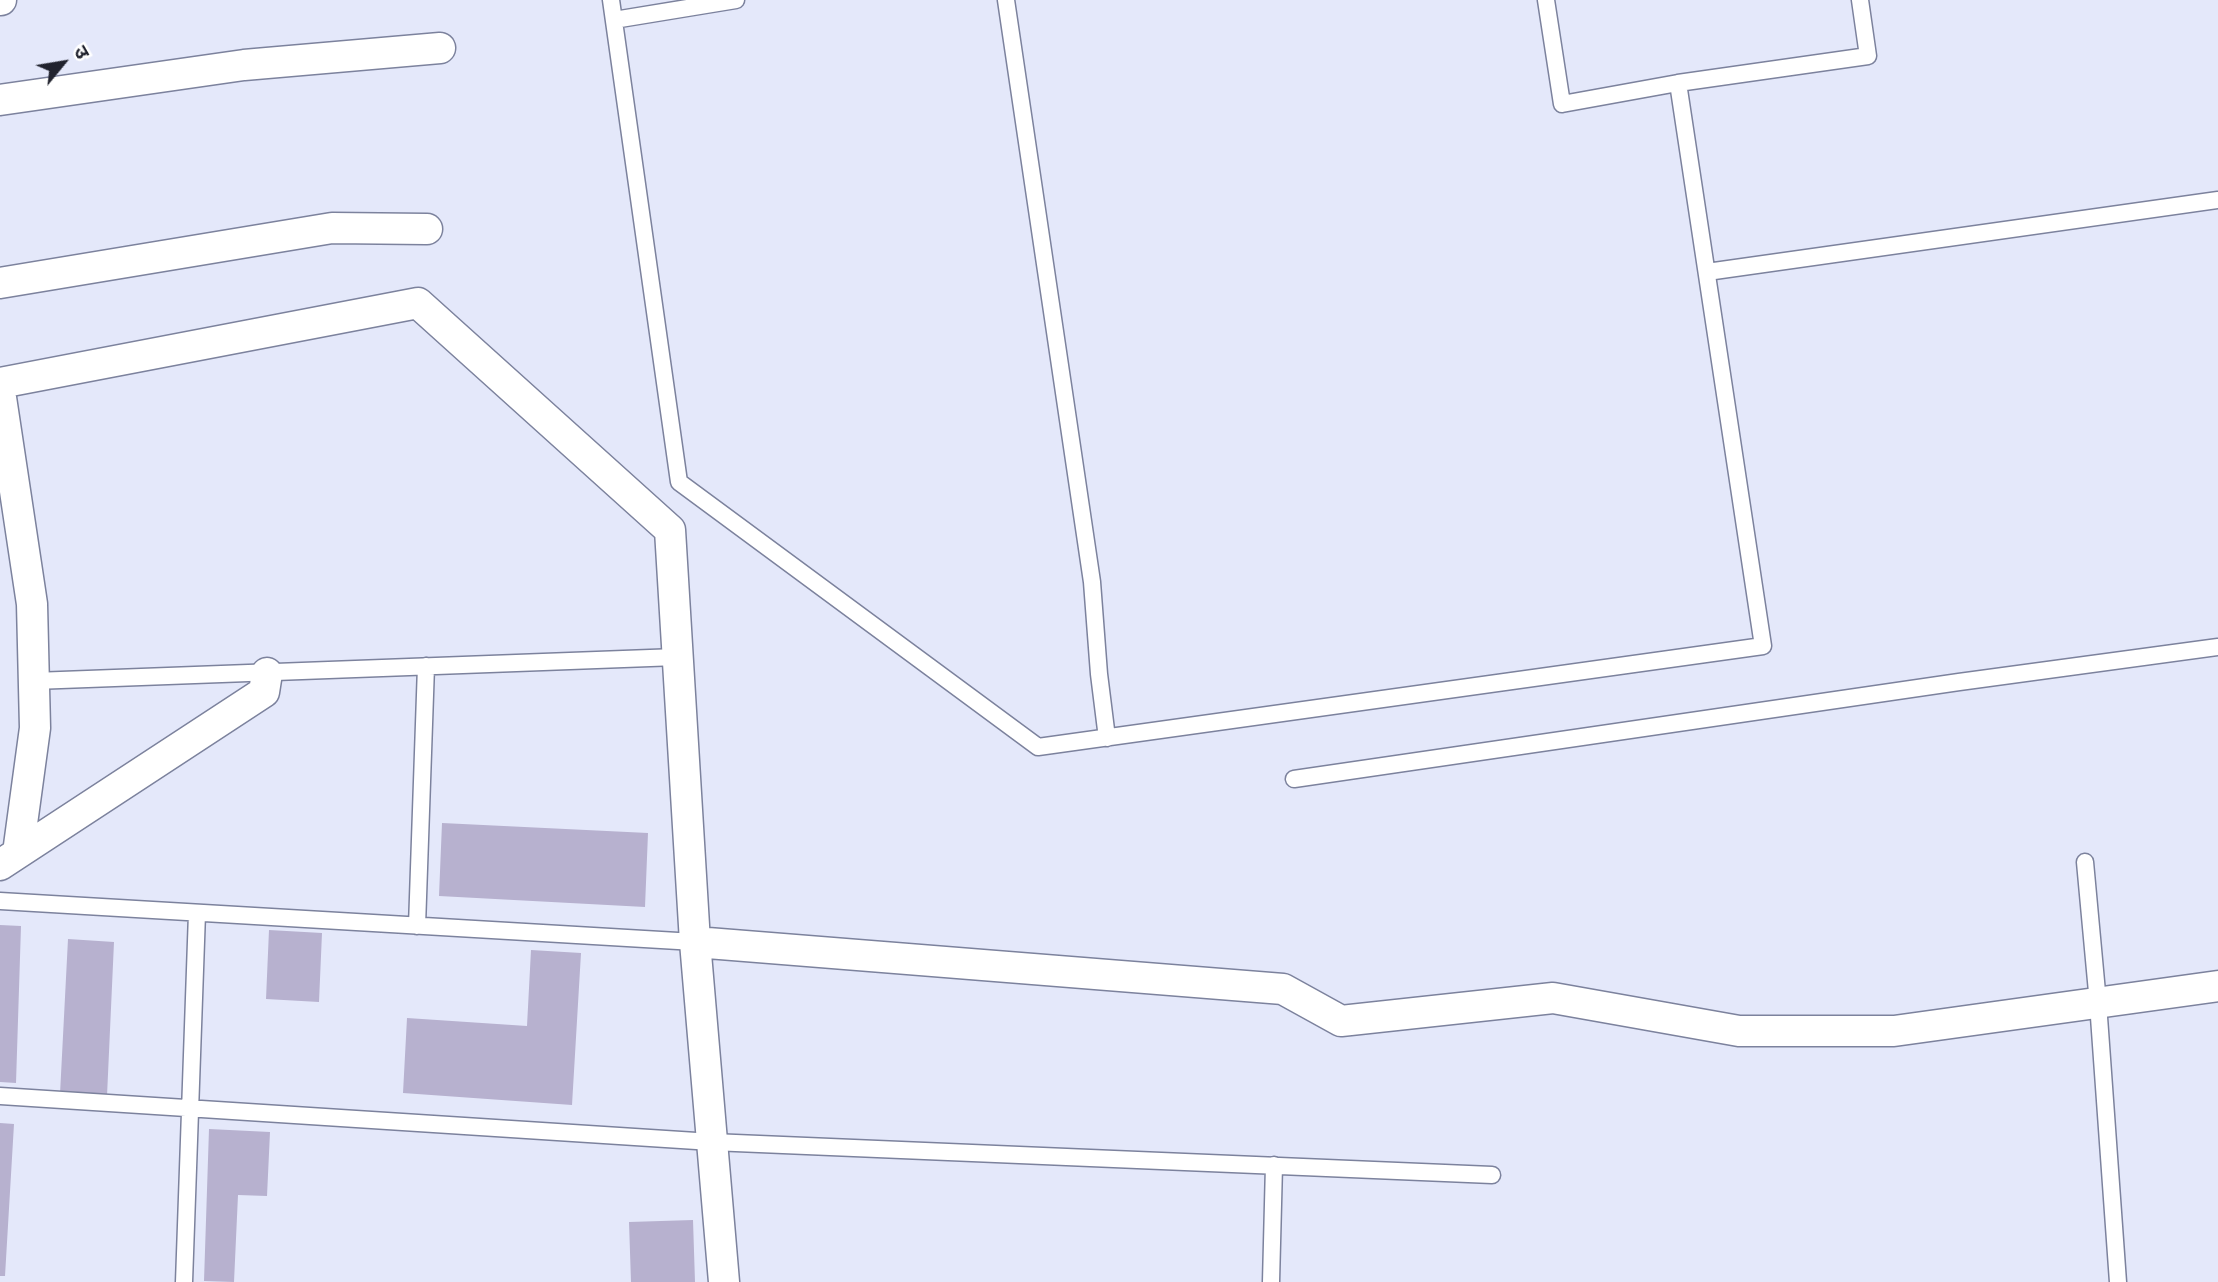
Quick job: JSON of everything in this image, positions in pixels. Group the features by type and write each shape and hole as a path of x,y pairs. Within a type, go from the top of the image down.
{"street":[{"path":"0,100 244,65 440,48"},
{"path":"0,283 332,228 427,229"},
{"path":"0,383 418,303 670,530 695,942 724,1282"},
{"path":"0,391 32,604 35,728 9,859"},
{"path":"9,859 264,692 267,673"},
{"path":"695,942 1283,989 1341,1021 1553,998 1739,1031 1894,1031 2218,986"}],"lane":[{"path":"611,0 678,482 1038,747 1763,646 1678,83"},
{"path":"614,20 736,0"},
{"path":"1006,0 1092,582 1098,674 1107,738"},
{"path":"1546,0 1562,104 1678,83 1868,56 1860,0"},
{"path":"1707,272 2218,200"},
{"path":"1294,779 2218,647"},
{"path":"34,681 677,657"},
{"path":"417,926 426,666"},
{"path":"2085,862 2118,1282"},
{"path":"0,901 695,942"},
{"path":"184,1282 197,913"},
{"path":"0,1097 712,1142 1492,1175"},
{"path":"1271,1282 1273,1165"}],"building":[{"path":"442,823 648,833 645,907 439,896"},
{"path":"0,925 21,926 16,1083 0,1082"},
{"path":"269,930 322,933 319,1002 266,999"},
{"path":"68,939 114,942 107,1096 60,1094"},
{"path":"531,950 581,953 572,1105 403,1093 407,1018 527,1026"},
{"path":"0,1123 14,1124 5,1276 0,1276"},
{"path":"209,1129 270,1132 267,1196 238,1195 234,1282 204,1281"},
{"path":"693,1220 695,1282 631,1282 629,1222"}]}
